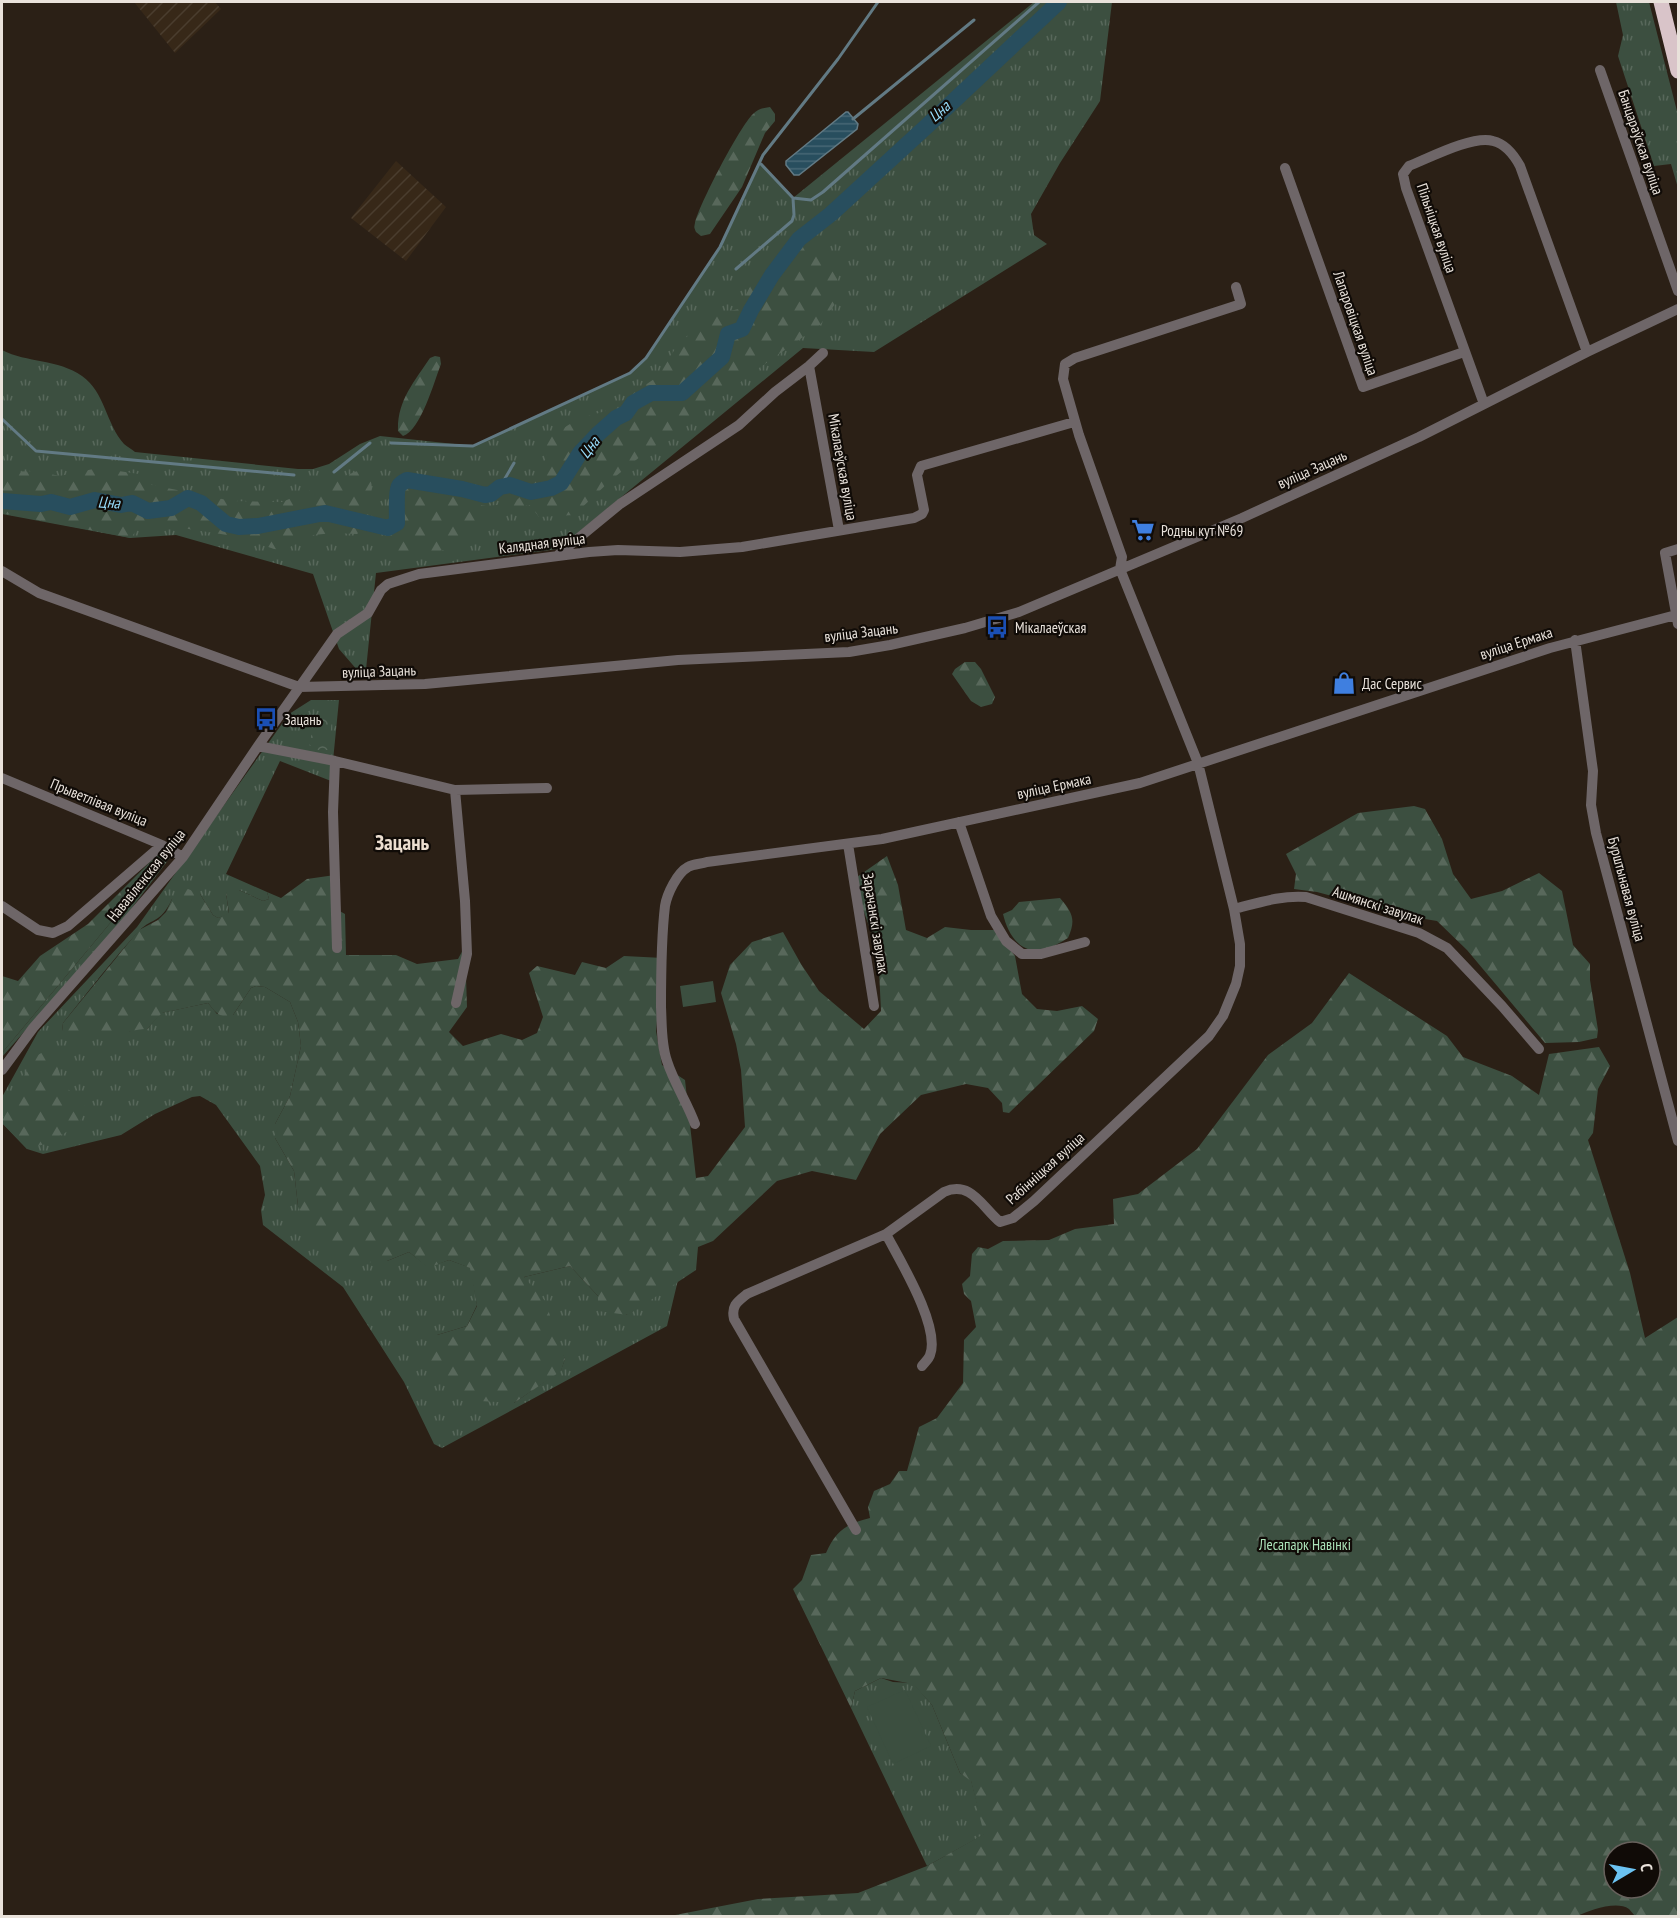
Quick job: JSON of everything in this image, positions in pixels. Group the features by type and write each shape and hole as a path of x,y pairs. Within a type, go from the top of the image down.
{"highway":[{"path":"1661,2 1678,71"}],"street":[{"name":"Банцараўская вуліца","path":"1600,70 1678,291"},
{"name":"Пільніцкая вуліца","path":"1484,404 1406,188 1403,174 1409,166 1483,140 1494,141 1513,154 1520,166 1587,352"},
{"name":"Лапаровіцкая вуліца","path":"1285,168 1363,387 1464,352"},
{"path":"1120,569 1122,557 1074,422 1063,368 1067,362 1075,358 1241,304 1236,287"},
{"name":"вуліца Зацань","path":"2,571 39,593 299,687 425,684 678,660 849,652 925,638 1019,612 1252,513 1419,437 1678,309"},
{"path":"558,555 620,504 739,425 823,353"},
{"name":"Мікалаеўская вуліца","path":"809,366 839,530 915,518 922,514 924,507 916,476 921,466 1074,422"},
{"name":"Калядная вуліца","path":"299,687 337,634 368,613 381,590 388,584 419,574 558,555 618,550 680,552 742,547 839,530"},
{"path":"1677,620 1665,553 1678,549"},
{"name":"Рабінніцкая вуліца","path":"856,1530 734,1319 732,1311 734,1305 747,1294 886,1234 954,1188 974,1194 1000,1222 1012,1218 1034,1201 1201,1044 1216,1027 1230,1000 1240,966 1240,944 1234,909 1198,763 1120,569"},
{"name":"вуліца Ермака","path":"695,1124 689,1107 675,1083 666,1059 662,1039 660,958 666,900 678,876 687,867 707,862 848,844 1140,783 1575,640 1677,620"},
{"name":"Бурштынавая вуліца","path":"1575,640 1593,771 1592,805 1596,833 1674,1104 1678,1141"},
{"name":"Нававіленская вуліца","path":"2,1070 33,1028 183,856 299,687"},
{"path":"258,746 335,761 455,790 547,788"},
{"path":"335,761 333,812 337,948"},
{"name":"Прыветлівая вуліца","path":"2,778 162,844 183,856"},
{"path":"455,790 465,902 467,954 456,1003"},
{"path":"959,822 992,916 1006,941 1022,954 1041,954 1085,942"},
{"path":"2,906 38,930 53,933 68,926 162,844"},
{"name":"Зарачанскі завулак","path":"848,844 874,1006"},
{"name":"Ашмянскі завулак","path":"1234,909 1277,898 1306,897 1419,933 1447,948 1539,1049"},
{"path":"886,1234 924,1307 931,1355 922,1366"}],"shaded area":[{"path":"134,2 215,2 221,9 175,53"},
{"path":"396,161 446,207 406,261 351,218"}],"green space":[{"path":"1034,2 1112,2 1100,101 1060,163 1031,214 1034,235 1047,244 874,352 803,348 558,549 376,573 365,679 339,649 313,574 176,535 130,538 2,514 2,350 63,367 82,376 101,399 118,436 135,452 298,469 313,469 329,464 360,444 380,436 473,446 630,373 646,357 720,247 760,163 793,198"},
{"path":"1616,2 1649,2 1678,115 1678,188 1671,164 1654,166 1618,56 1623,35"},
{"path":"770,107 775,114 775,121 765,133 742,187 710,234 701,236 694,228 695,223 721,166 747,121 757,111"},
{"path":"816,241 824,261 837,275 840,297 820,325 752,373 685,426 646,452 611,480 574,515 539,517 530,505 484,514 468,536 437,552 411,554 397,553 394,550 390,542 387,519 388,500 395,490 408,487 424,488 486,506 518,499 542,469 546,460 546,439 578,419 609,410 657,377 677,346 710,315 739,309 758,270 788,242"},
{"path":"440,357 441,364 426,404 416,425 403,436 398,431 398,420 403,401 430,358"},
{"path":"98,468 139,474 152,485 232,501 282,502 367,468 371,490 362,530 357,534 313,535 284,550 274,549 240,537 150,523 137,529 131,538 2,513 2,470 6,472 35,471 60,476"},
{"path":"965,662 975,662 981,669 995,697 992,704 981,707 971,701 952,674"},
{"path":"311,700 339,700 331,781 280,761 226,874 267,892 269,899 263,901 239,890 226,893 229,914 218,918 213,915 200,894 172,899 163,913 142,928 118,955 63,1023 62,1031 128,1032 147,1029 161,1013 208,1003 217,1014 233,1015 251,988 256,986 265,987 290,1002 298,1022 301,1046 290,1096 275,1124 275,1138 294,1171 298,1206 387,1261 409,1252 428,1267 449,1260 471,1268 477,1305 467,1326 437,1335 514,1403 561,1370 565,1359 524,1277 570,1266 598,1296 627,1315 678,1280 667,1326 442,1448 434,1444 404,1382 343,1287 263,1225 261,1210 265,1195 260,1166 216,1105 200,1096 192,1097 155,1114 121,1135 43,1154 27,1149 2,1123 2,1097 38,1032 137,927 289,714"},
{"path":"323,715 332,717 329,750 318,750 307,743"},
{"path":"1414,806 1425,809 1442,839 1453,874 1471,899 1502,891 1539,873 1562,891 1573,945 1590,964 1597,1038 1579,1042 1545,1043 1467,950 1437,921 1407,916 1317,892 1294,889 1296,874 1286,854 1358,813"},
{"path":"165,847 175,851 125,917 2,1057 2,1053 126,904 120,892"},
{"path":"887,856 898,885 906,930 927,938 945,927 994,930 1015,956 1022,994 1037,1009 1057,1011 1082,1006 1098,1019 1094,1031 1009,1113 1003,1112 1002,1103 988,1088 966,1084 921,1095 880,1134 856,1180 812,1171 777,1181 713,1241 698,1247 696,1270 628,1315 598,1311 598,1296 570,1266 524,1277 545,1301 565,1359 561,1371 514,1403 480,1401 452,1386 429,1368 426,1347 437,1335 467,1326 477,1306 470,1268 449,1260 428,1268 409,1252 387,1261 360,1263 333,1254 307,1225 298,1206 294,1171 275,1138 275,1124 290,1096 301,1046 298,1022 290,1002 265,987 256,986 251,988 233,1015 229,1016 219,1014 208,1003 162,1013 147,1029 106,1034 62,1031 63,1023 139,930 158,920 166,912 177,893 188,889 200,894 213,915 218,918 229,913 226,893 230,888 263,901 269,899 267,892 281,898 307,879 335,875 336,909 345,914 346,955 396,955 417,964 458,959 465,946 467,1007 449,1032 463,1046 501,1034 522,1040 537,1033 543,1017 529,973 537,966 575,975 582,962 606,968 624,956 663,958 656,1031 662,1065 685,1080 696,1178 708,1176 745,1127 741,1070 721,993 730,965 752,942 783,932 819,991 864,1029 881,1011 879,970 874,939 862,907 857,877"},
{"path":"120,892 126,904 2,1053 2,976 18,981 40,956 88,924"},
{"path":"1060,898 1072,917 1068,938 1049,948 1037,950 1023,947 1017,942 1008,929 1003,914 1012,910 1019,902"},
{"name":"Лесапарк Навінкі","path":"1349,973 1447,1036 1463,1057 1512,1076 1539,1095 1549,1054 1599,1047 1610,1066 1598,1089 1593,1133 1588,1140 1630,1273 1645,1338 1678,1317 1678,1916 1635,1916 1624,1907 1610,1906 1577,1916 670,1916 758,1899 858,1893 927,1866 984,1834 971,1781 960,1773 932,1705 913,1684 881,1678 855,1691 851,1708 793,1589 802,1580 811,1555 826,1553 843,1529 870,1518 868,1507 874,1491 890,1484 899,1471 907,1471 919,1427 937,1418 963,1383 964,1340 976,1327 971,1301 964,1294 962,1284 970,1276 972,1254 978,1247 988,1249 1003,1241 1049,1240 1075,1229 1114,1224 1113,1199 1138,1194 1197,1149 1268,1055 1312,1023"},
{"path":"713,981 716,1002 683,1007 680,986"},
{"path":"45,1051 53,1054 64,1086 84,1102 85,1108 80,1121 70,1130 45,1144 27,1149 2,1123 2,1119 34,1057"},
{"path":"881,1678 893,1682 913,1683 932,1705 960,1773 971,1780 985,1834 927,1866 851,1708 855,1691"},
{"path":"905,1690 931,1746 893,1764 867,1707"}],"water":[{"path":"846,112 858,124 857,129 799,175 794,175 786,165 786,161"}],"waterway":[{"path":"391,443 473,446 630,373 646,358 720,247 763,155 838,59 878,2"},
{"path":"761,164 793,198 811,200 823,192 1039,2"},
{"name":"Цна","path":"2,501 41,504 51,502 70,507 95,500 121,505 132,503 148,511 171,508 188,498 201,503 226,524 239,527 258,526 325,513 388,528 397,523 398,488 407,480 485,495 491,494 500,487 510,485 531,492 551,488 561,483 580,453 616,418 626,413 633,403 651,393 682,393 722,357 728,334 742,329 772,275 799,239 831,214 1059,2"},
{"path":"853,119 974,20"},
{"path":"736,269 792,221 793,198"},
{"path":"2,419 36,451 294,475"},
{"path":"334,472 370,443"},
{"path":"500,487 514,463"}],"place":[{"name":"Родны кут №69","path":"1143,530"},
{"name":"Мікалаеўская","path":"997,627"},
{"name":"Дас Сервис","path":"1344,683"},
{"name":"Зацань","path":"266,719"}],"district":[{"name":"Зацань","path":"402,842"}]}
